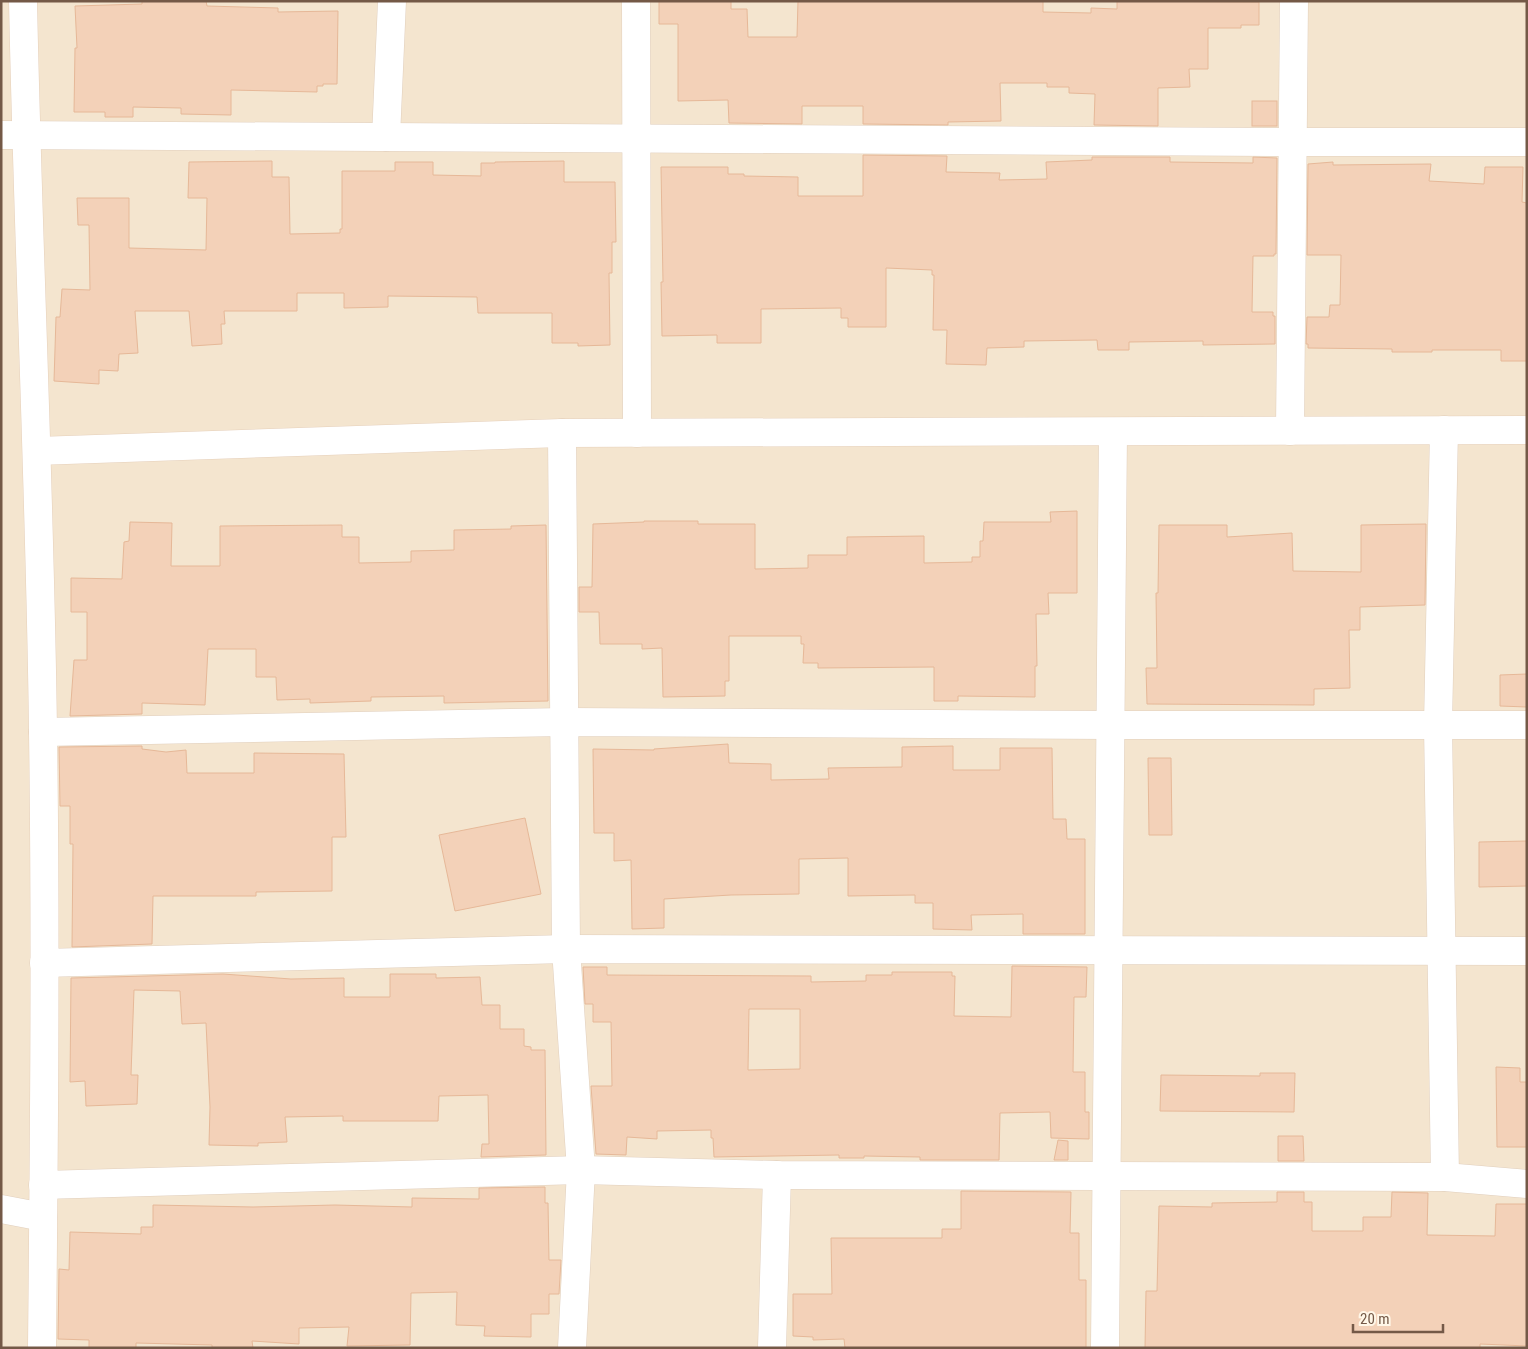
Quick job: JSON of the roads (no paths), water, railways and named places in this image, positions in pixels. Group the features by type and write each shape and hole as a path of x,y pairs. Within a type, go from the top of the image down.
{"street":[{"path":"23,1 14,135 37,451 43,732 42,1348"},
{"path":"386,138 392,1"},
{"path":"636,1 637,433"},
{"path":"1290,431 1294,1"},
{"path":"14,135 1527,142"},
{"path":"1444,430 1438,725 1445,1177"},
{"path":"37,451 562,433 1527,430"},
{"path":"1105,1348 1113,432"},
{"path":"562,433 566,949 581,1170 572,1348"},
{"path":"43,732 565,722 1527,725"},
{"path":"44,963 566,949 1527,951"},
{"path":"43,1185 581,1170 777,1175 1445,1177 1527,1184"},
{"path":"772,1348 777,1175"},
{"path":"1,1209 43,1217"}]}
